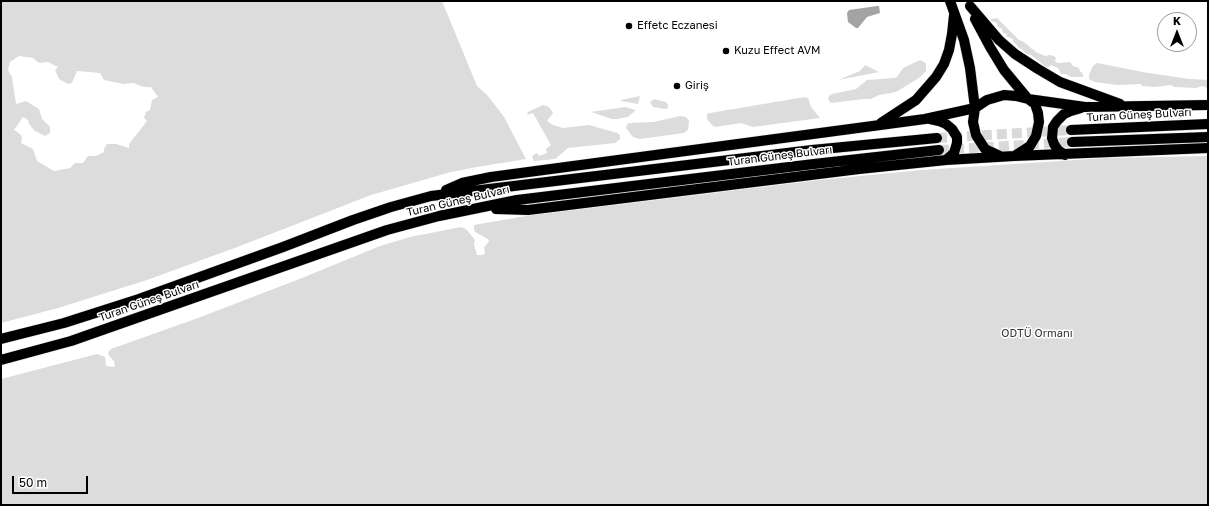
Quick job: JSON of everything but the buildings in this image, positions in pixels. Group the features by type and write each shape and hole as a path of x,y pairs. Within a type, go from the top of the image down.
{"main road":[{"path":"950,1 964,40 973,81 975,108 973,122 974,132 985,149 1002,157"},
{"path":"969,4 979,26 1004,70 1028,99 1035,104 1038,113 1038,131 1030,146 1014,156"},
{"path":"969,4 1000,40 1015,54 1038,69 1067,84 1125,107"},
{"path":"876,126 892,118 916,100 936,77 944,64 949,50 954,12"},
{"path":"431,196 462,184 491,177 925,119 975,108 986,100 999,96 1012,95 1028,99 1085,107 1208,105"},
{"path":"1065,155 1058,150 1053,141 1053,127 1067,112 1085,107"},
{"path":"925,119 943,122 955,133 957,140 954,153 946,160"},
{"name":"Turan Güneş Bulvarı","path":"1071,130 1208,124"},
{"path":"1072,142 1208,137"},
{"name":"Turan Güneş Bulvarı","path":"1,339 64,322 139,298 283,247 353,220 391,207 431,196 804,151 937,138"},
{"path":"474,208 528,210 859,169 946,160 1208,148"},
{"name":"Turan Güneş Bulvarı","path":"1,360 71,341 387,230 474,208 517,200 939,150"}],"green space":[{"path":"1,1 442,1 477,86 488,96 504,117 526,159 451,172 371,195 240,246 147,280 58,308 1,323","holes":["19,56 33,58 39,63 48,62 58,67 55,70 59,79 68,84 72,83 77,71 100,73 104,80 123,84 133,83 144,87 151,87 158,97 152,100 150,110 146,112 144,118 147,121 129,144 129,148 116,144 107,144 104,152 96,156 88,156 83,163 75,163 70,168 54,171 37,161 33,149 21,143 22,137 14,130 23,117 28,120 29,124 35,131 45,136 50,133 50,127 42,119 39,109 26,101 16,104 12,77 8,70 10,62"]},
{"path":"997,18 1019,40 1024,42 1036,52 1045,56 1054,56 1056,58 1055,61 1058,63 1070,62 1073,66 1079,68 1083,74 1083,77 1071,77 1066,74 1061,74 1058,68 1051,65 1046,67 1031,55 1025,53 1013,42 1013,39 1006,36 1007,34 1003,33 1002,29 997,26 997,23 991,21 991,19"},
{"path":"920,60 926,63 926,71 919,78 896,92 879,95 871,99 831,103 828,99 832,94 856,89 867,80 897,77 903,68"},
{"path":"1097,63 1148,73 1208,80 1208,88 1202,86 1196,88 1174,87 1171,85 1154,87 1142,86 1141,84 1117,85 1095,82 1089,79 1089,75 1093,66"},
{"path":"865,65 879,72 838,80 860,71"},
{"path":"640,96 638,104 621,101 621,100"},
{"path":"805,97 808,98 811,107 820,118 753,127 741,123 715,127 707,119 707,114 710,113"},
{"path":"654,99 666,102 668,108 653,107 650,102"},
{"path":"543,105 549,107 553,113 547,121 553,125 563,128 589,125 617,133 620,135 620,139 615,143 568,148 555,159 534,161 532,156 537,153 539,156 547,153 546,149 551,145 533,113 527,115 528,112"},
{"path":"625,107 636,110 628,117 617,119 612,119 591,112"},
{"path":"680,116 686,117 689,121 688,130 684,133 640,139 633,137 626,128 627,124 630,123 654,122"},
{"name":"ODTÜ Ormanı","path":"1208,156 1208,505 1,505 1,379 97,354 105,357 106,366 114,367 114,361 109,356 108,352 111,349 198,318 380,246 410,237 461,227 466,229 475,240 474,245 477,255 483,255 485,253 484,248 489,241 475,232 474,225 526,216 819,180 922,170 1106,158"}],"shaded area":[{"path":"879,6 880,13 867,17 858,28 848,22 847,13 849,10"}],"tunnel":[{"path":"937,138 1071,130"},
{"path":"939,150 1072,142"}],"place":[{"name":"Effetc Eczanesi","path":"629,26"},
{"name":"Kuzu Effect AVM","path":"726,51"},
{"name":"Giriş","path":"677,86"}]}
